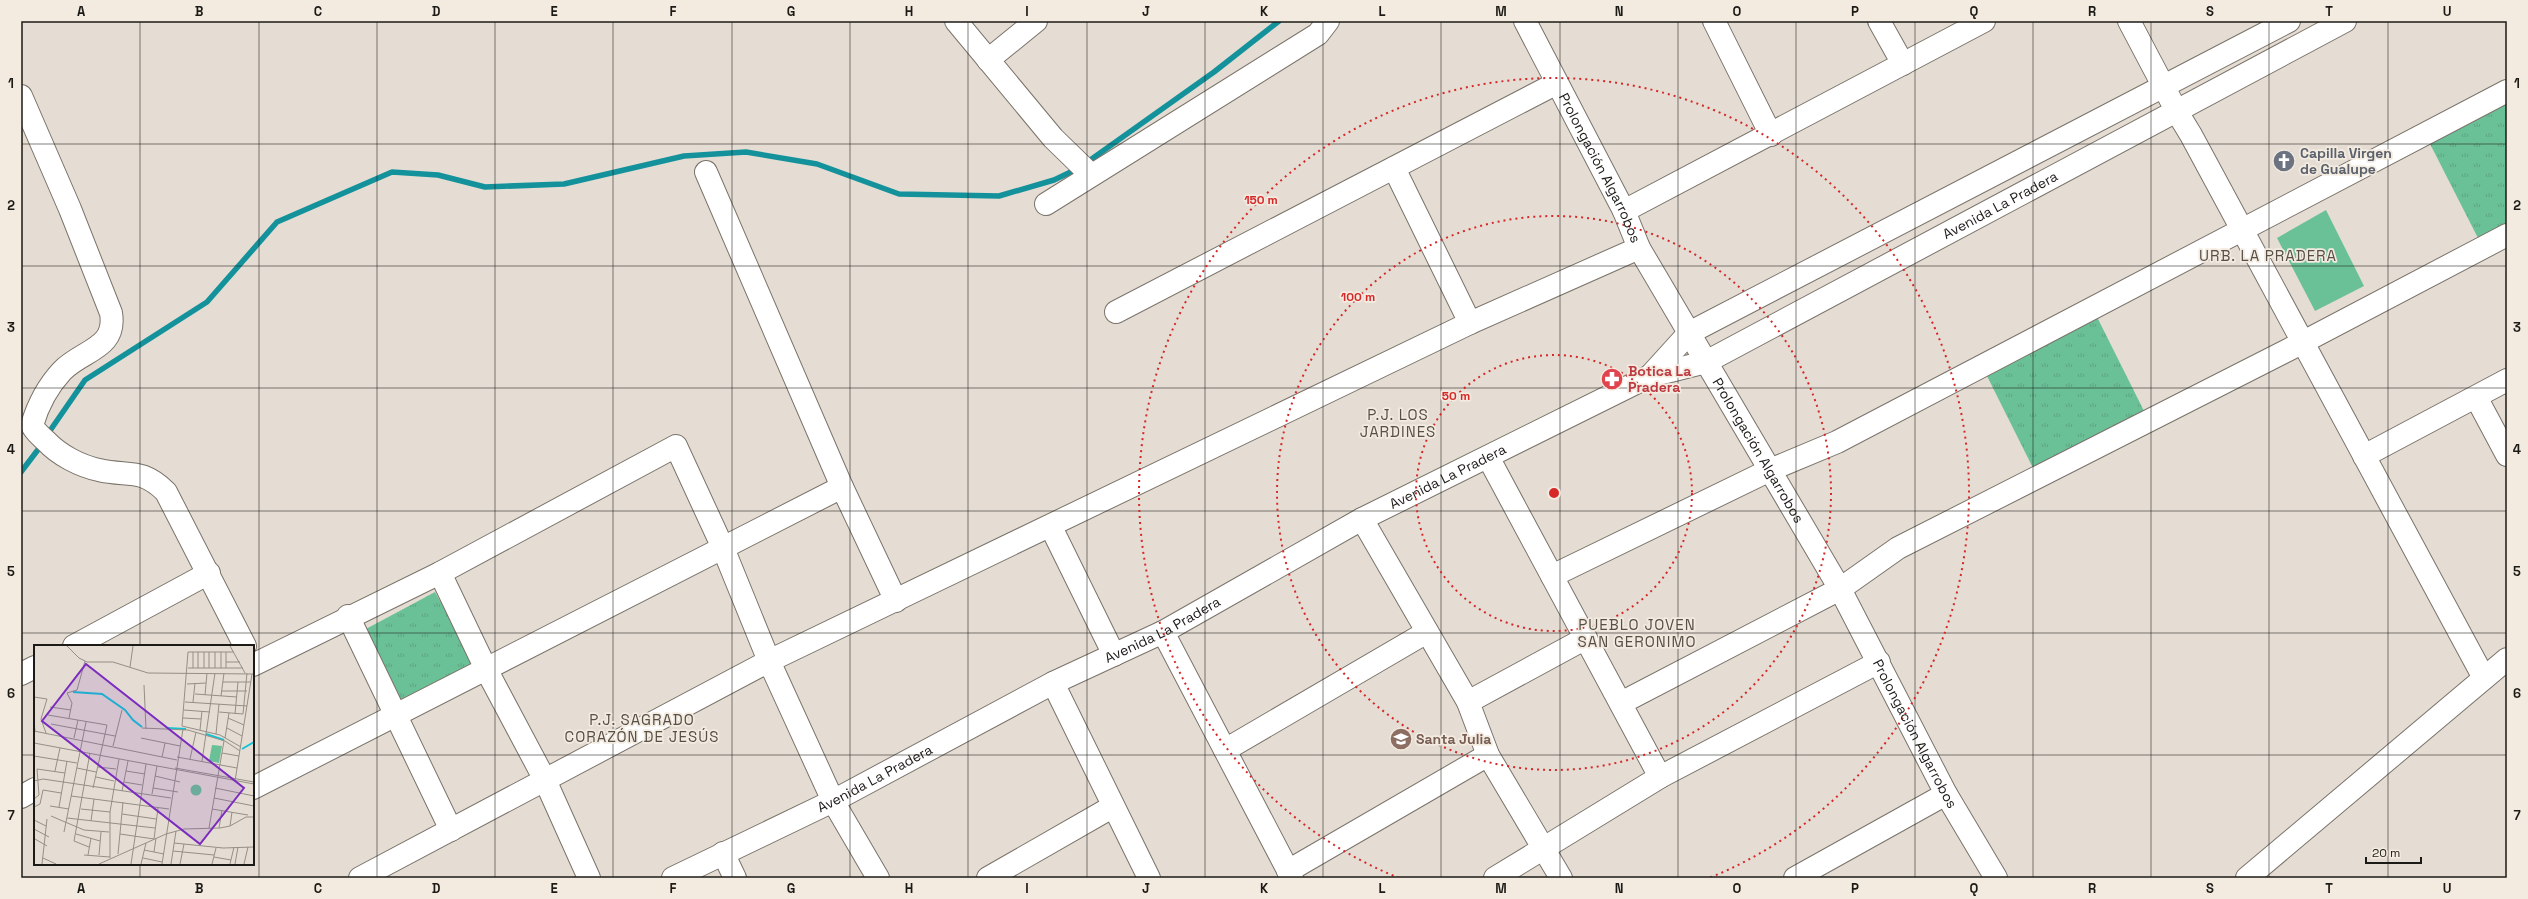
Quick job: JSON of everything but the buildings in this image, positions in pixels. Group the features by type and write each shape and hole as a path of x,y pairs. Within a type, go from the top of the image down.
{"street":[{"path":"956,21 1053,138 1085,169"},
{"path":"988,60 1036,21"},
{"path":"1046,204 1085,169 1318,34 1328,21"},
{"name":"Prolongación Algarrobos","path":"1525,21 1624,211 1639,248 1840,589 1946,794 1996,878"},
{"path":"1714,21 1771,135"},
{"path":"1879,21 1903,64"},
{"path":"1624,211 1771,135 1984,21"},
{"path":"2130,21 2163,87 2484,678"},
{"name":"Avenida La Pradera","path":"1650,376 1689,333 2289,21"},
{"name":"Avenida La Pradera","path":"672,878 833,801 1053,683 1163,632 1362,519 1650,376 1706,362 2345,21"},
{"path":"1116,312 1557,82"},
{"path":"1552,576 1770,470 1837,442 2507,91"},
{"path":"21,96 70,209 111,313 113,324 112,330 107,339 70,364 48,390 32,424 44,439 80,465 105,471 135,473 160,485 166,492 209,573 244,645"},
{"path":"1394,168 1470,323"},
{"path":"706,172 842,487 896,601"},
{"path":"1621,703 1840,589 1898,548 2302,342 2507,235"},
{"path":"360,878 769,661 1050,527 1470,323 1639,248"},
{"path":"2364,456 2507,380"},
{"path":"2476,397 2507,455"},
{"path":"254,658 348,616 440,572 676,446 723,548 769,661 833,801 878,878"},
{"path":"1488,457 1660,777"},
{"path":"254,787 842,487"},
{"path":"1362,519 1468,702 1488,755 1561,878"},
{"path":"1050,527 1114,655"},
{"path":"440,572 486,669 545,780 589,878"},
{"path":"76,645 209,573"},
{"path":"348,616 451,830"},
{"path":"1163,632 1290,875 1488,755"},
{"path":"1225,750 1427,632"},
{"path":"1468,702 1586,638"},
{"path":"2247,878 2507,659"},
{"path":"1495,878 1660,777 1879,662"},
{"path":"21,674 34,668"},
{"path":"1053,683 1112,806 1149,878"},
{"path":"21,797 34,790"},
{"path":"1795,878 1822,872 1946,794"},
{"path":"988,878 1112,806"},
{"path":"723,853 735,878"}],"green space":[{"path":"2504,98 2507,104 2507,226 2479,240 2427,138"},
{"path":"2326,210 2364,286 2315,311 2277,238"},
{"path":"2096,315 2146,415 2035,472 1985,372"},
{"path":"435,592 478,668 402,707 364,630"}],"waterway":[{"path":"1086,163 1214,72 1279,21"},
{"path":"47,435 85,380 207,302 277,222 392,172 438,175 485,187 564,184 684,156 746,152 817,164 899,194 999,196 1054,180 1079,168"},
{"path":"21,472 43,443"}],"place":[{"name":"Capilla Virgen de Gualupe","path":"2284,161"},
{"name":"Botica La Pradera","path":"1612,379"},
{"name":"Santa Julia","path":"1401,739"}],"district":[{"name":"URB. LA PRADERA","path":"2268,256"},
{"name":"P.J. LOS JARDINES","path":"1398,424"},
{"name":"PUEBLO JOVEN SAN GERONIMO","path":"1637,634"},
{"name":"P.J. SAGRADO CORAZÓN DE JESÚS","path":"642,728"}]}
